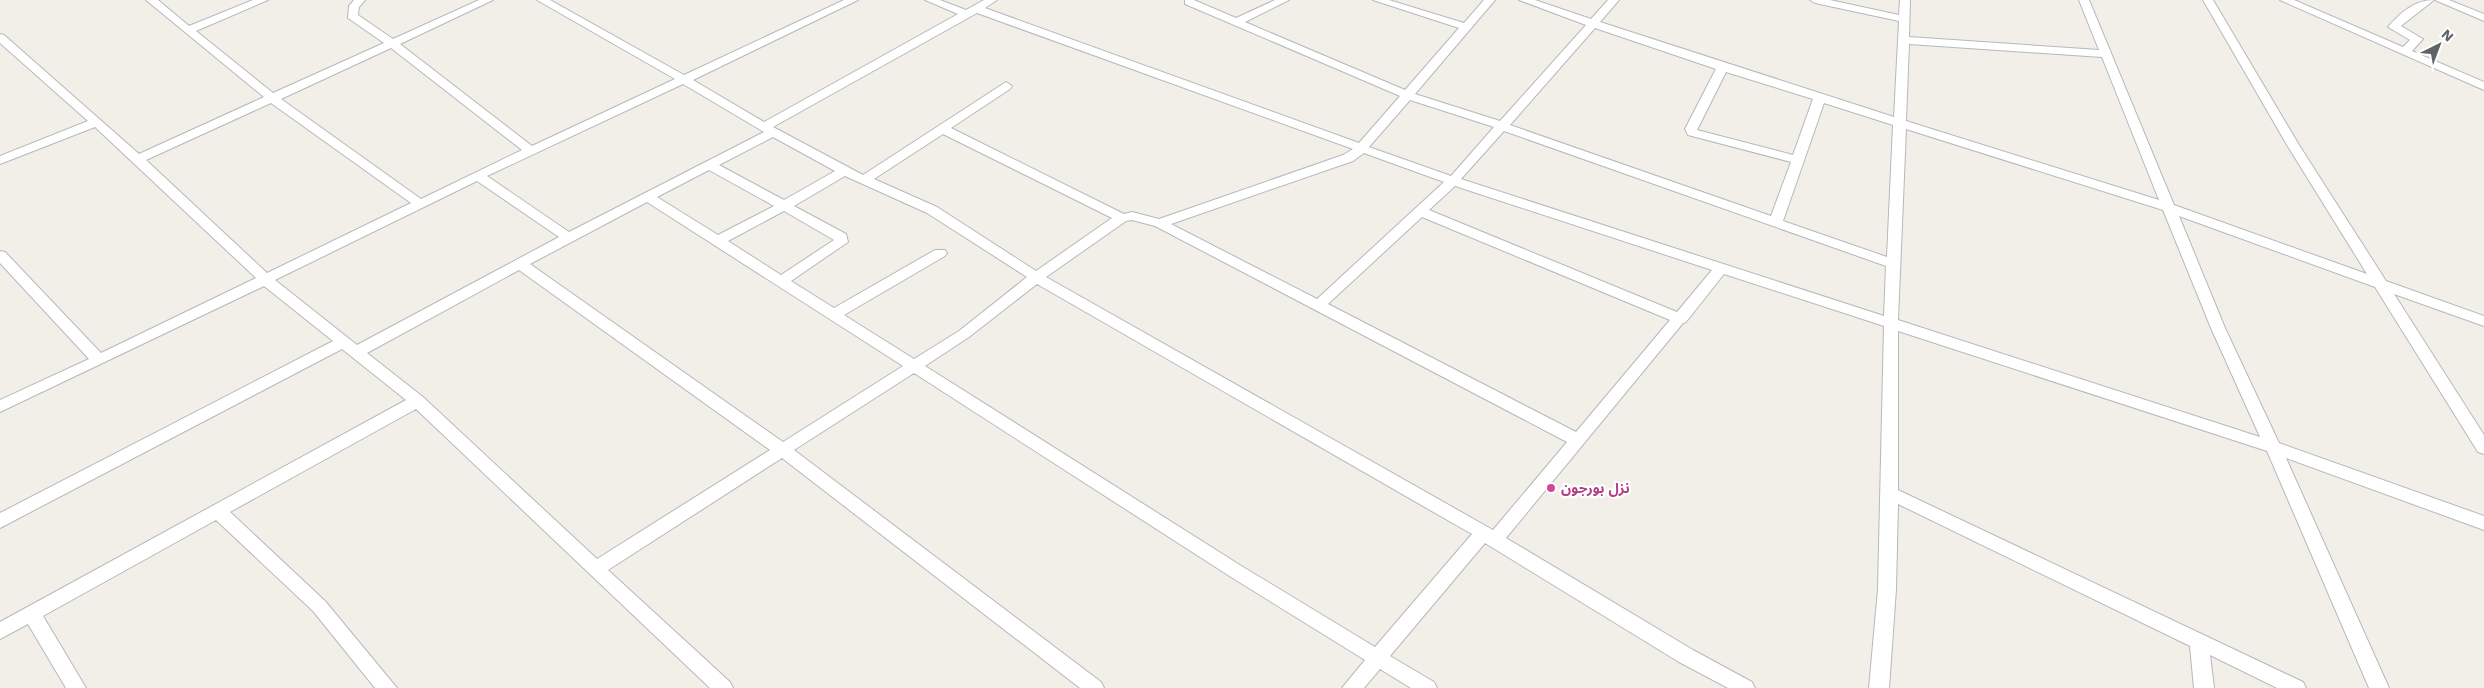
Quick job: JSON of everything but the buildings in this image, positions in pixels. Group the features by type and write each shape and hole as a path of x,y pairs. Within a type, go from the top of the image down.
{"street":[{"path":"151,0 272,98 420,204"},
{"path":"188,30 263,0"},
{"path":"360,0 354,6 352,16 392,43 531,151"},
{"path":"136,160 488,0"},
{"path":"542,0 844,171 932,210 1036,277 1489,537 1686,656 1745,688"},
{"path":"0,406 266,280 478,176 853,0"},
{"path":"930,0 972,11 1453,181 2273,447 2484,523"},
{"path":"0,521 520,264 708,164 992,0"},
{"path":"1236,22 1284,0"},
{"path":"1378,0 1466,27"},
{"path":"1160,222 1348,158 1361,148 1490,0"},
{"path":"1524,0 1723,67 1900,121 2170,208 2484,321"},
{"path":"1319,305 1453,181 1614,0"},
{"path":"1815,0 1902,18"},
{"path":"1879,688 1887,589 1890,493 1891,324 1900,121 1902,18 1905,0"},
{"path":"2084,0 2218,328 2273,447 2379,688"},
{"path":"2208,0 2380,284 2484,448"},
{"path":"2285,0 2484,86"},
{"path":"2406,51 2417,39 2394,27 2410,12 2429,0"},
{"path":"2440,0 2484,18"},
{"path":"1188,2 1406,95 1502,126 1893,264"},
{"path":"0,37 266,280 417,401 723,688"},
{"path":"1902,40 2106,54"},
{"path":"1723,67 1690,129 1692,132 1799,160"},
{"path":"864,180 1006,86"},
{"path":"1776,222 1820,96"},
{"path":"0,160 95,123"},
{"path":"941,128 1122,218"},
{"path":"708,164 786,205 840,237 841,242 782,281"},
{"path":"720,240 786,205 844,171"},
{"path":"478,176 568,238"},
{"path":"647,196 720,240 1237,572 1427,688"},
{"path":"1420,211 1681,319"},
{"path":"597,568 964,334 1036,277 1122,218 1132,216 1160,222 1579,441"},
{"path":"835,314 940,254"},
{"path":"0,255 99,360"},
{"path":"520,264 781,449 1094,688"},
{"path":"1352,688 1579,441 1721,268"},
{"path":"0,631 417,401"},
{"path":"1890,493 2296,688"},
{"path":"218,511 319,606 387,688"},
{"path":"32,614 76,688"},
{"path":"2199,641 2204,688"}],"place":[{"name":"نزل بورجون","path":"1551,488"}]}
